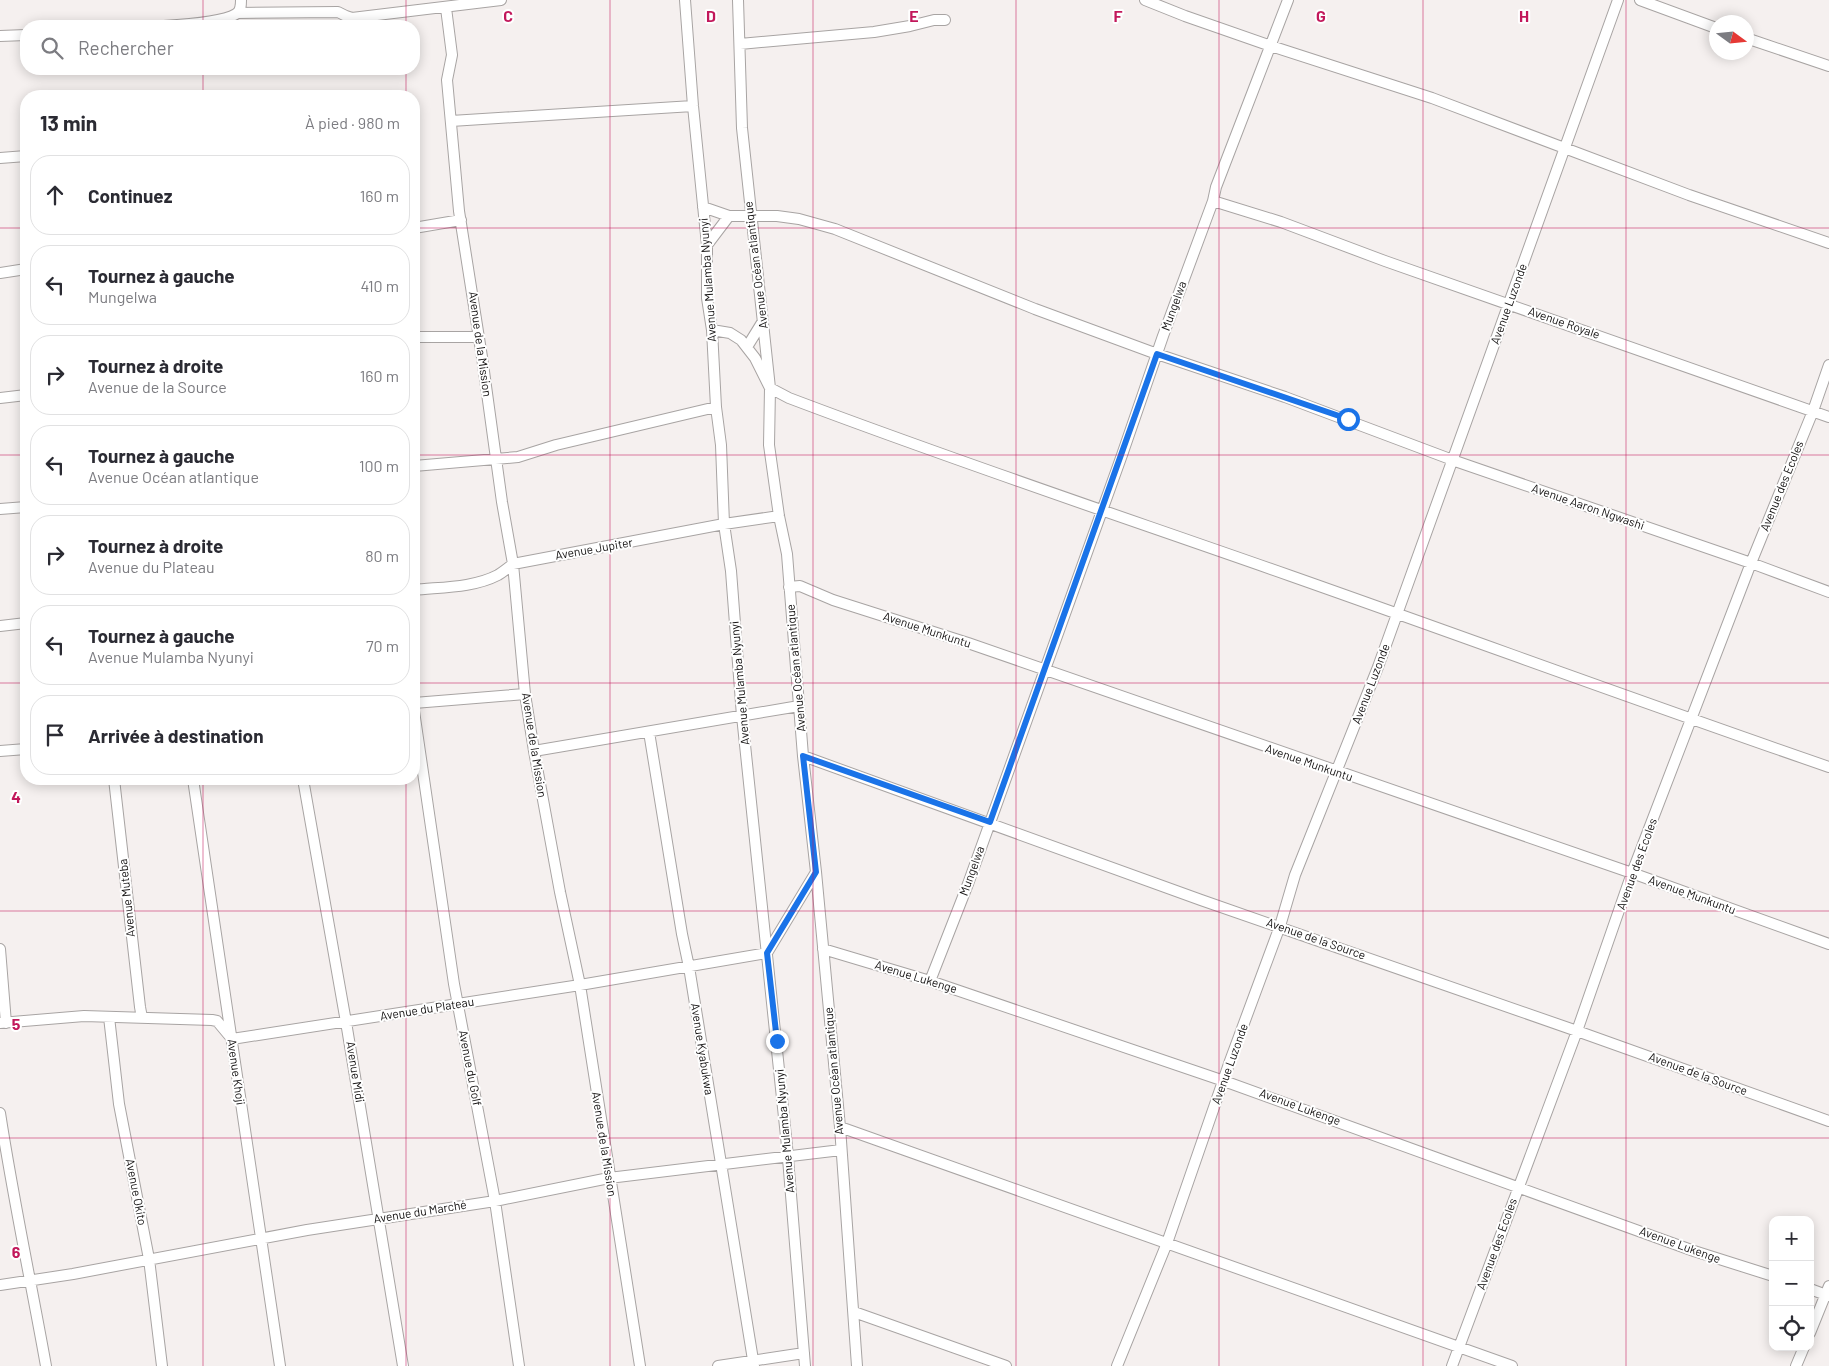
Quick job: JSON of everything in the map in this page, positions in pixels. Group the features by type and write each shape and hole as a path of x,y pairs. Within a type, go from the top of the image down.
{"street":[{"path":"237,13 241,0"},
{"path":"213,20 237,13 338,12 352,18 501,0"},
{"name":"Avenue Mulamba Nyunyi","path":"685,0 693,106 707,245 707,298 712,330 716,407 721,445 724,524 731,571 742,716 788,1156 805,1366"},
{"name":"Avenue Océan atlantique","path":"738,0 742,128 770,388 769,445 779,516 787,554 803,756 840,1127 857,1366"},
{"path":"1145,0 1271,46 1432,98 1689,195 1829,243"},
{"name":"Mungelwa","path":"930,981 990,822 1213,201 1216,187 1288,0"},
{"name":"Avenue Luzonde","path":"1117,1366 1167,1243 1280,926 1296,875 1378,667 1618,0"},
{"path":"1640,0 1709,25"},
{"name":"Avenue de la Mission","path":"446,8 452,55 447,80 461,220 502,502 513,564 525,694 560,892 580,985 640,1366"},
{"path":"740,44 874,32 934,20 945,20"},
{"path":"0,36 20,35"},
{"path":"1754,41 1829,66"},
{"path":"451,121 693,106"},
{"path":"0,158 20,156"},
{"name":"Avenue Royale","path":"1213,201 1281,222 1385,261 1829,416"},
{"path":"703,207 729,216 707,245"},
{"name":"Avenue Aaron Ngwashi","path":"729,216 750,215 791,218 834,229 1035,309 1157,354 1348,419 1452,460 1751,563 1829,592"},
{"path":"420,227 461,220"},
{"path":"0,273 20,270"},
{"path":"747,347 763,321"},
{"path":"712,330 730,333 747,347 755,358 770,388 778,394 802,404 1692,720 1829,766"},
{"path":"420,337 479,337"},
{"name":"Avenue des Ecoles","path":"1452,1366 1577,1031 1632,873 1751,563 1813,411 1829,365"},
{"path":"0,398 20,396"},
{"path":"420,466 518,457 556,445 716,407"},
{"path":"0,509 20,507"},
{"name":"Avenue Jupiter","path":"420,590 462,586 482,582 498,575 513,564 724,524 779,516"},
{"name":"Avenue Munkuntu","path":"789,587 800,586 833,600 1044,670 1632,873 1829,944"},
{"path":"0,626 20,624"},
{"path":"420,702 525,694"},
{"path":"534,751 799,706"},
{"name":"Avenue Kyabukwa","path":"649,732 753,1363"},
{"path":"0,751 20,749"},
{"name":"Avenue du Golf","path":"420,751 458,1004 495,1201 519,1366"},
{"name":"Avenue de la Source","path":"803,756 1192,896 1829,1121"},
{"name":"Avenue Muteba","path":"115,785 142,1018"},
{"name":"Avenue Khoji","path":"193,785 280,1366"},
{"name":"Avenue Midi","path":"304,785 346,1022 403,1366"},
{"path":"767,953 816,872"},
{"path":"0,949 3,1023 67,1017 215,1020 232,1040"},
{"name":"Avenue Lukenge","path":"823,949 930,981 1224,1081 1694,1251 1769,1275"},
{"name":"Avenue du Plateau","path":"232,1040 580,985 767,953"},
{"name":"Avenue Okito","path":"109,1017 119,1104 149,1259 162,1366"},
{"path":"0,1113 17,1218 31,1280 46,1366"},
{"path":"840,1127 1512,1366"},
{"name":"Avenue du Marché","path":"0,1285 261,1238 495,1201 610,1178 841,1150"},
{"path":"1814,1290 1828,1293 1814,1324"},
{"path":"854,1312 1006,1366"},
{"path":"1796,1366 1802,1351"},
{"path":"718,1366 753,1363 804,1353"}],"route":[{"path":"777,1041 767,953 816,872 803,756 990,822 1157,354 1348,419"}]}
